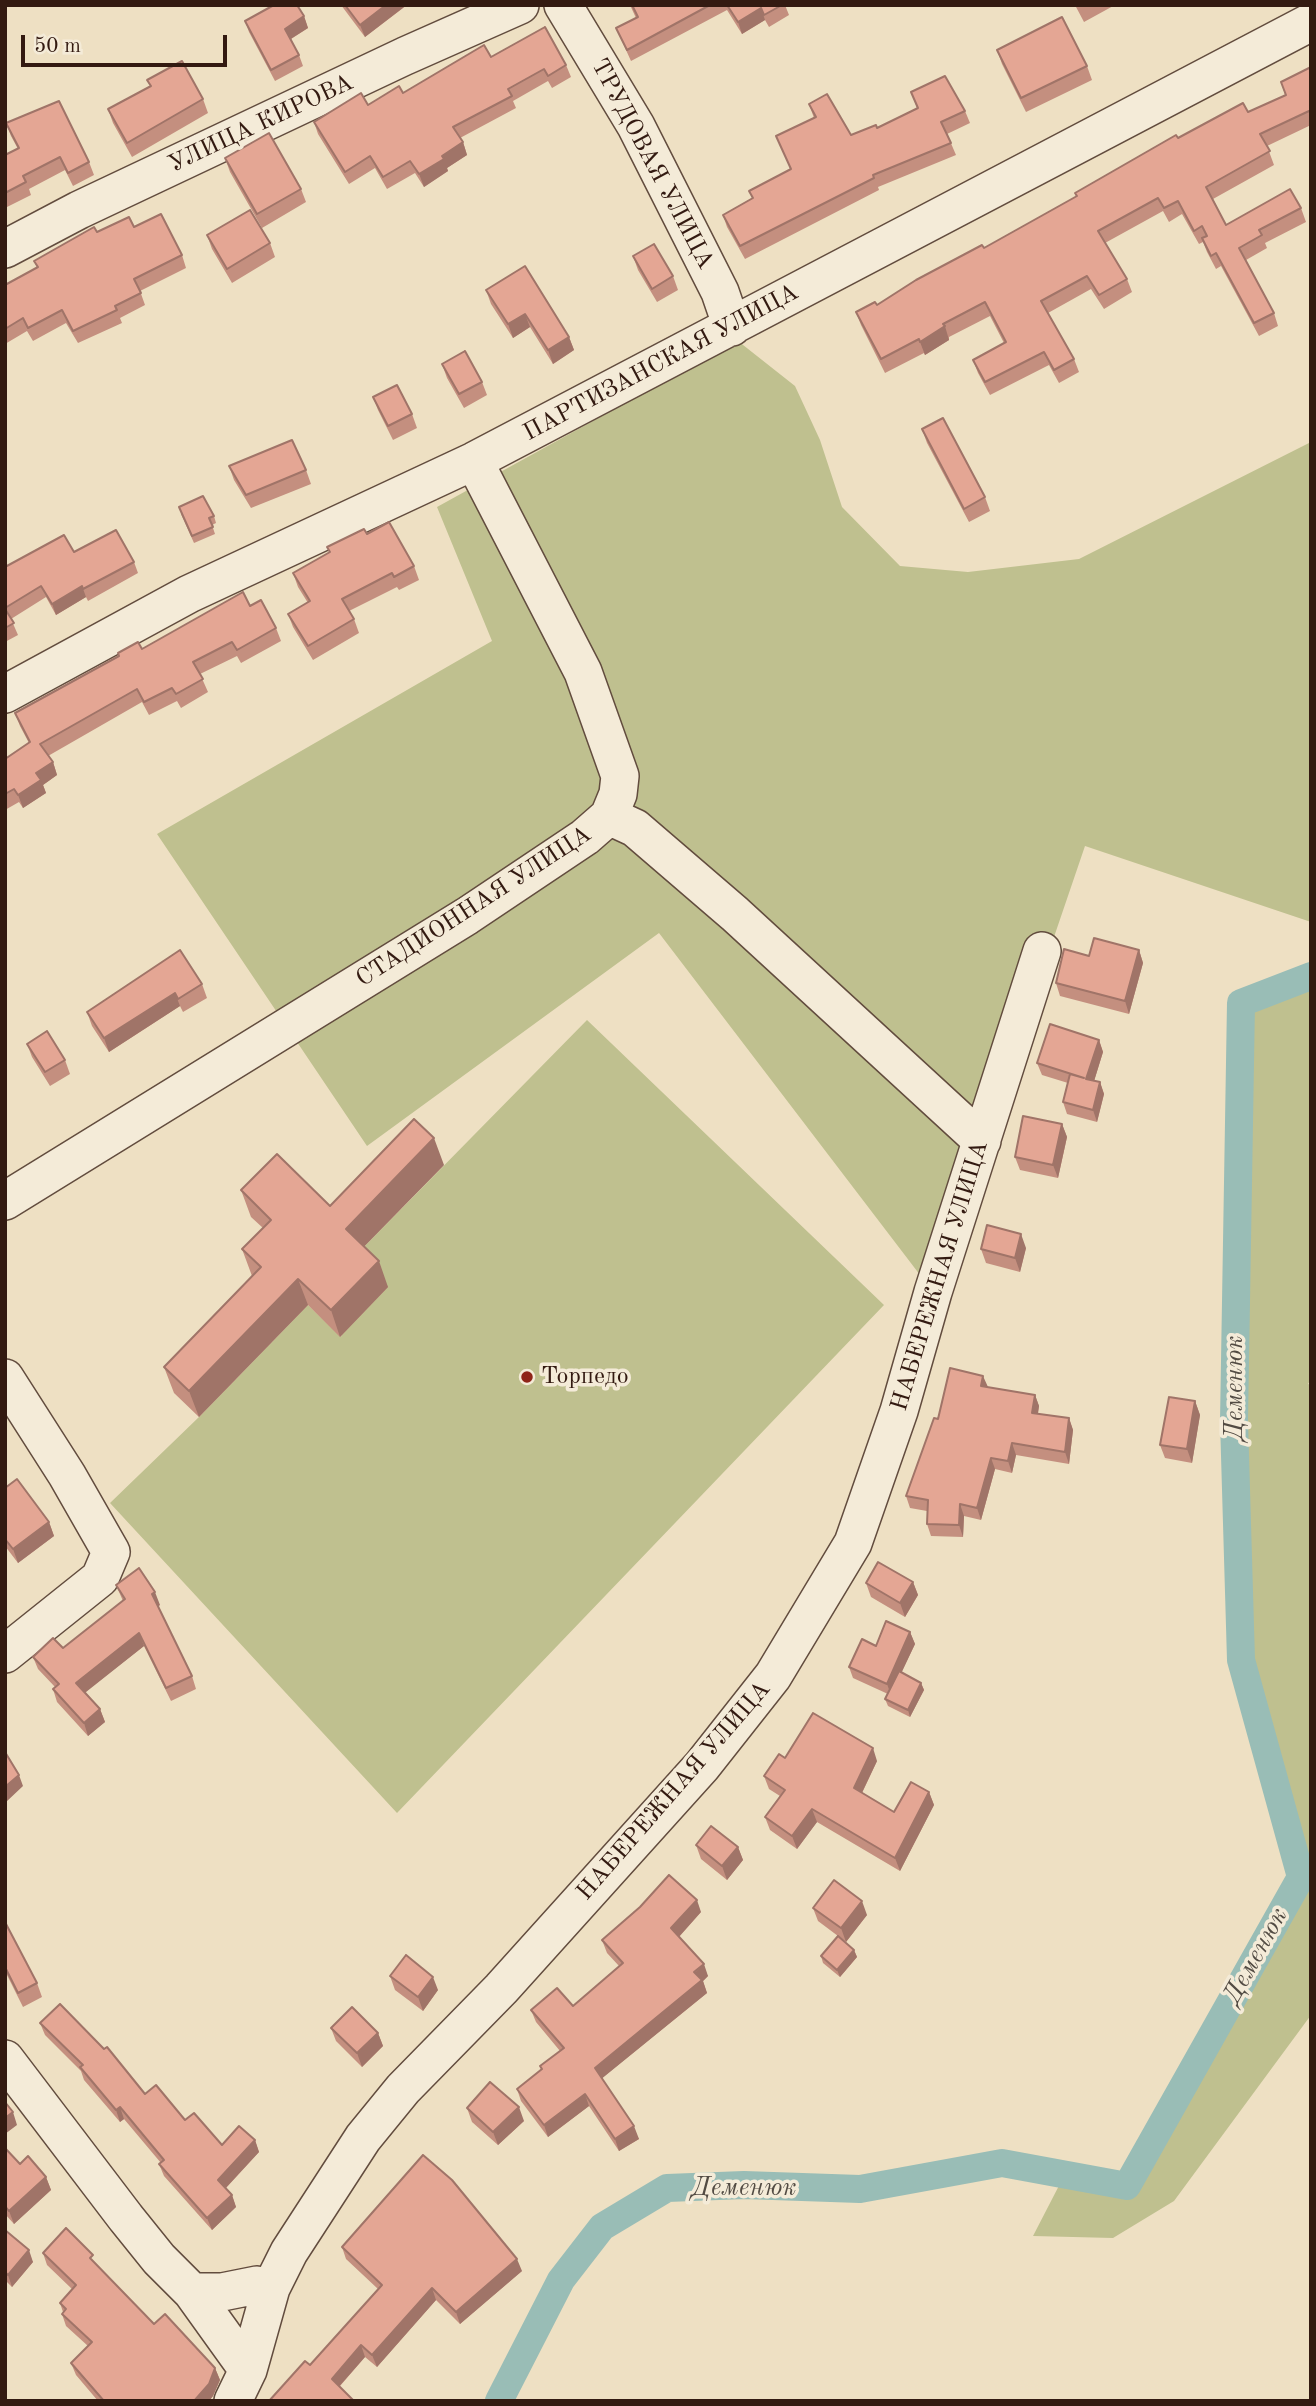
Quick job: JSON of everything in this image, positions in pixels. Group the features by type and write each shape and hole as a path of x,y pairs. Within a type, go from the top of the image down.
{"street":[{"name":"УЛИЦА КИРОВА","path":"5,249 79,210 405,56 520,5"},
{"name":"ТРУДОВАЯ УЛИЦА","path":"563,5 636,126 720,292 732,327"},
{"name":"ПАРТИЗАНСКАЯ УЛИЦА","path":"5,694 189,594 474,461 1311,22"},
{"name":"СТАДИОННАЯ УЛИЦА","path":"5,1201 467,916 585,837 609,816 618,794 620,776 583,672 474,461"},
{"path":"609,816 635,828 715,897 982,1141"},
{"name":"НАБЕРЕЖНАЯ УЛИЦА","path":"241,2386 271,2288 289,2252 363,2138 403,2089 501,1989 702,1766 772,1676 853,1543 899,1410 1041,951"},
{"path":"5,1378 67,1475 111,1552 100,1578 5,1654"},
{"path":"5,2059 159,2259 192,2291 241,2386"},
{"path":"192,2291 222,2292 257,2286 271,2288"}],"green space":[{"path":"738,341 795,386 820,440 842,507 900,566 968,572 1079,559 1311,442 1311,922 1085,846 933,1292 659,933 367,1146 157,834 492,641 437,507"},
{"path":"1311,976 1311,1379 1308,1384 1311,1385 1311,2015 1174,2201 1113,2238 1033,2236 1065,2174 1127,2186 1301,1877 1241,1660 1234,1421 1241,1003"},
{"name":"Торпедо","path":"587,1020 884,1305 397,1813 110,1503 199,1417 308,1305 341,1337 356,1255"}],"building":[{"path":"274,5 297,5 304,16 285,29 299,55 271,70 245,21"},
{"path":"345,5 386,5 360,25"},
{"path":"632,5 710,5 627,50 616,28 638,17"},
{"path":"727,5 782,5 764,15 761,8 738,22"},
{"path":"1062,17 1087,66 1021,98 997,50"},
{"path":"545,27 566,65 548,76 544,69 508,89 512,96 453,127 463,142 442,156 444,159 419,174 410,161 383,177 370,156 345,172 314,122 361,93 368,105 399,86 403,93 484,45 491,57"},
{"path":"182,61 203,99 127,143 108,109 151,86 147,80"},
{"path":"1311,67 1311,114 1309,111 1260,134 1270,151 1206,187 1226,225 1290,189 1301,208 1259,230 1262,235 1239,248 1274,313 1254,323 1216,253 1211,256 1202,238 1207,236 1202,226 1194,231 1178,201 1164,208 1158,198 1098,231 1127,279 1099,295 1087,276 1041,301 1074,359 1054,370 1044,352 985,382 973,360 1006,342 985,302 943,324 945,326 920,342 919,339 881,359 856,312 875,302 877,305 916,280 982,245 984,248 1077,196 1075,193 1176,135 1178,138 1243,103 1248,112 1286,95 1281,82"},
{"path":"945,76 965,111 941,122 951,143 873,175 874,178 740,246 723,215 753,198 749,191 791,169 776,136 816,117 809,104 827,94 851,135 876,125 877,128 918,108 911,92"},
{"path":"59,101 89,162 68,173 60,157 23,176 26,182 5,193 5,155 19,148 6,123"},
{"path":"269,133 301,189 257,214 225,158"},
{"path":"250,210 270,243 227,269 207,235"},
{"path":"161,214 182,255 134,279 141,293 115,306 117,310 73,331 62,310 28,328 23,318 5,329 5,285 38,267 34,261 94,227 97,232 129,217 134,227"},
{"path":"654,244 673,276 652,289 633,256"},
{"path":"525,266 569,337 548,350 525,314 508,324 486,290"},
{"path":"465,351 482,382 459,394 442,364"},
{"path":"397,385 412,414 388,426 373,397"},
{"path":"943,418 985,497 964,509 922,429"},
{"path":"292,440 306,470 246,495 229,466"},
{"path":"203,496 214,516 209,518 213,527 192,536 179,507"},
{"path":"389,522 414,566 394,577 392,573 342,599 354,619 308,646 288,614 310,601 293,573 330,552 327,547 364,529 367,534"},
{"path":"116,530 134,562 83,589 82,586 52,604 41,586 5,608 5,567 64,535 74,552"},
{"path":"243,592 250,606 261,600 276,628 237,650 232,642 193,662 203,679 176,694 172,688 144,702 137,689 40,744 53,762 36,773 41,780 18,795 14,789 5,794 5,759 30,742 15,713 119,656 118,653 138,642 142,649"},
{"path":"5,609 14,623 5,628"},
{"path":"1094,938 1139,950 1125,1001 1056,983 1064,949 1089,956"},
{"path":"180,950 202,984 178,999 175,993 104,1038 87,1012"},
{"path":"1050,1024 1099,1040 1086,1079 1100,1082 1093,1110 1063,1102 1070,1074 1084,1078 1037,1063"},
{"path":"47,1031 65,1060 45,1072 27,1044"},
{"path":"1023,1116 1062,1124 1053,1165 1015,1157"},
{"path":"414,1119 434,1138 346,1229 379,1261 331,1310 298,1279 189,1391 164,1367 261,1267 242,1249 271,1220 241,1190 277,1154 330,1206"},
{"path":"987,1225 1021,1234 1015,1258 981,1249"},
{"path":"950,1368 983,1376 981,1386 1035,1395 1032,1413 1069,1418 1065,1452 1012,1443 1008,1461 991,1458 977,1508 960,1504 959,1525 927,1524 928,1500 906,1496 934,1418 938,1419"},
{"path":"1169,1397 1195,1401 1187,1449 1160,1445"},
{"path":"17,1479 49,1522 13,1549 5,1539 5,1488"},
{"path":"878,1562 913,1582 900,1603 866,1583"},
{"path":"139,1568 155,1592 152,1594 192,1676 166,1688 139,1633 76,1683 100,1709 84,1723 53,1689 59,1684 33,1657 53,1638 63,1648 125,1599 116,1585"},
{"path":"886,1621 910,1632 887,1684 849,1667 862,1639 876,1646"},
{"path":"899,1671 921,1683 908,1710 885,1699"},
{"path":"813,1713 873,1748 854,1788 894,1812 911,1782 929,1792 895,1858 812,1809 792,1836 765,1817 785,1790 764,1776 779,1754 785,1758"},
{"path":"5,1752 19,1775 5,1787"},
{"path":"711,1826 738,1847 722,1866 696,1845"},
{"path":"669,1875 697,1900 671,1928 704,1964 694,1972 702,1980 595,2068 634,2126 615,2139 585,2094 544,2125 517,2089 542,2069 540,2066 564,2048 531,2010 557,1988 573,2006 623,1963 602,1940 640,1907"},
{"path":"834,1880 862,1901 841,1928 813,1908"},
{"path":"5,1922 37,1983 18,1993 5,1967"},
{"path":"838,1936 854,1950 837,1970 821,1956"},
{"path":"406,1955 433,1977 418,1997 390,1976"},
{"path":"60,2004 104,2049 107,2047 145,2094 156,2085 185,2120 194,2113 222,2145 239,2126 255,2140 218,2180 232,2195 207,2218 159,2164 164,2160 120,2107 116,2110 80,2067 83,2065 40,2023"},
{"path":"352,2007 378,2033 357,2053 331,2028"},
{"path":"490,2082 519,2107 493,2132 467,2108"},
{"path":"5,2102 13,2112 5,2118"},
{"path":"5,2148 20,2164 28,2156 46,2177 9,2211 5,2206"},
{"path":"423,2155 452,2180 517,2259 456,2312 432,2288 372,2355 361,2345 332,2379 354,2401 269,2401 305,2361 310,2365 382,2285 342,2247"},
{"path":"66,2228 93,2255 90,2258 154,2324 165,2314 215,2368 209,2384 194,2401 104,2401 71,2363 92,2342 62,2314 66,2309 60,2303 76,2285 43,2253"},
{"path":"5,2230 29,2250 8,2275 5,2272"}],"waterway":[{"name":"Деменюк","path":"499,2401 561,2280 602,2227 667,2188 744,2185 860,2189 1002,2163 1127,2186 1301,1877 1241,1660 1234,1421 1241,1003 1311,976"}],"place":[{"name":"Торпедо","path":"527,1377"}]}
